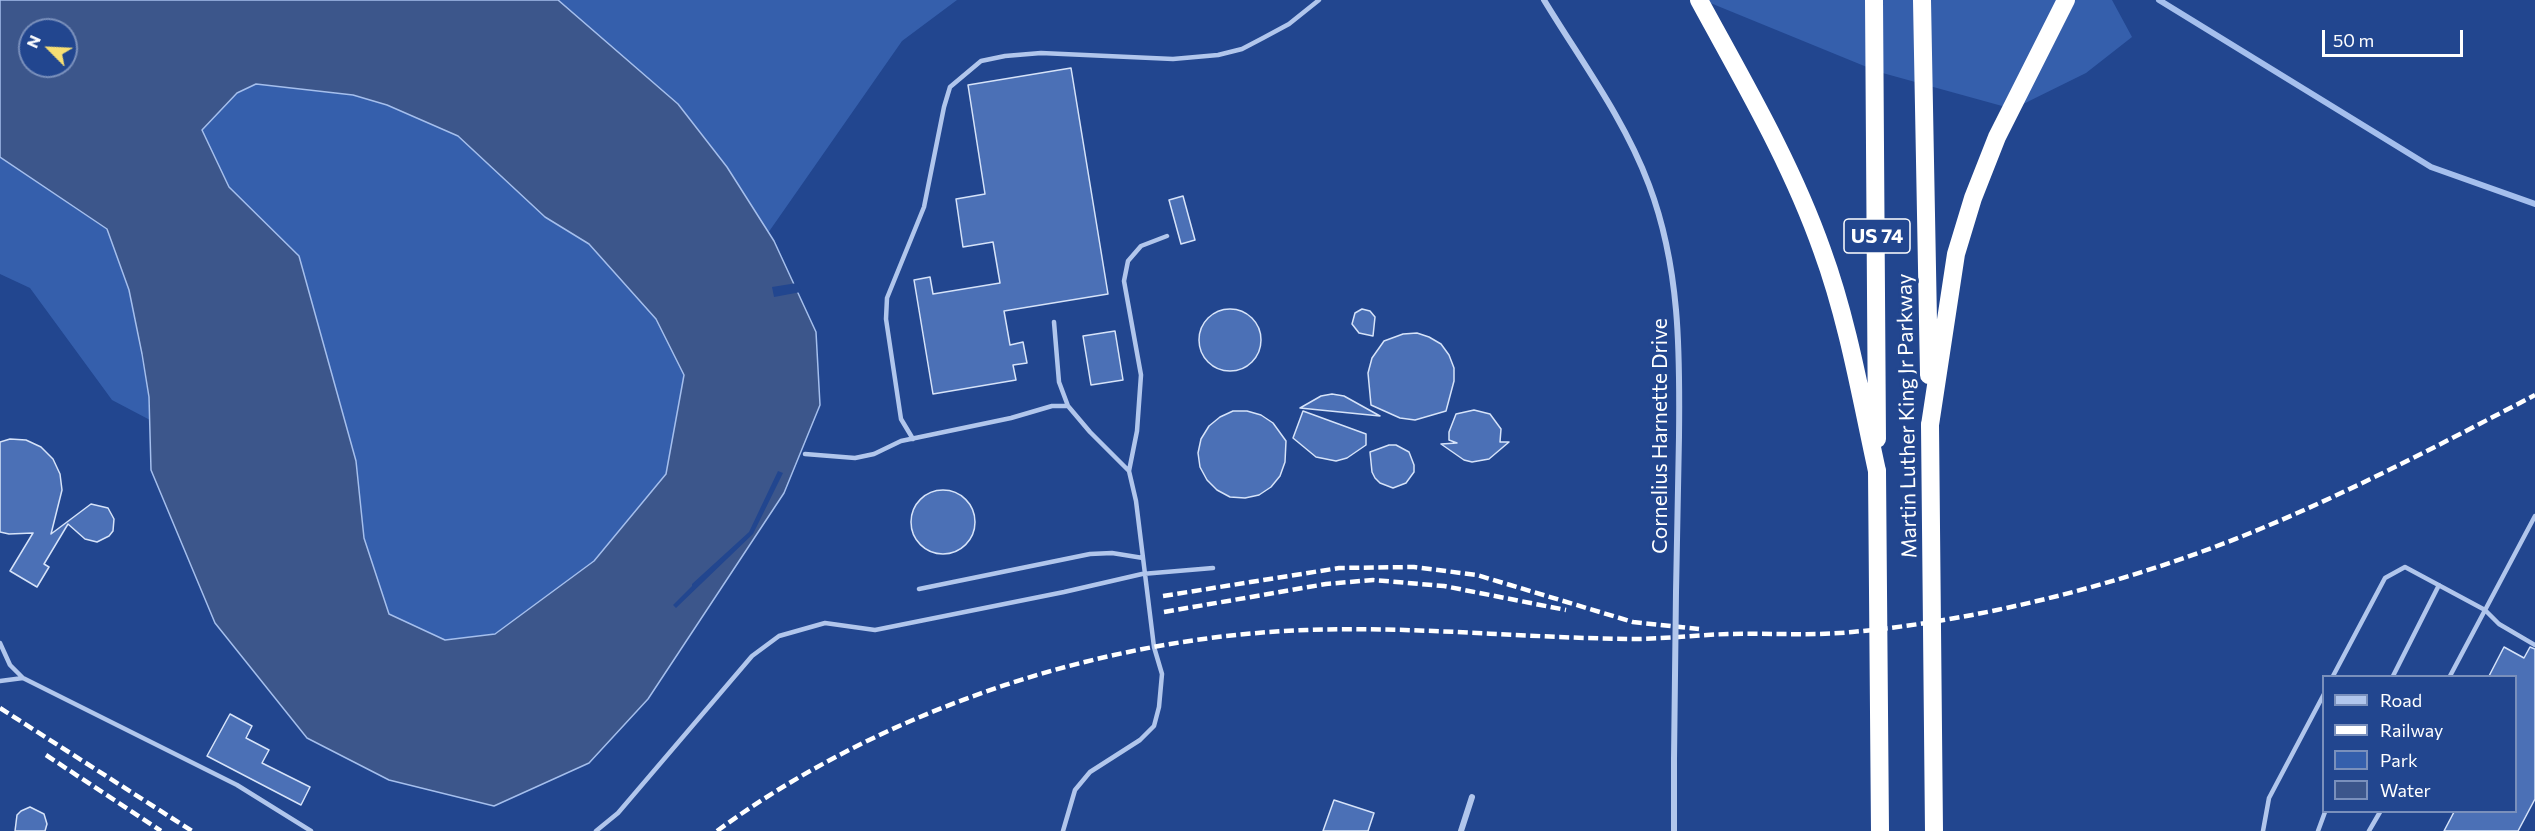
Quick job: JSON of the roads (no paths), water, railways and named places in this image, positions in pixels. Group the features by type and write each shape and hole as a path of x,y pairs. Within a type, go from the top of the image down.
{"highway":[{"path":"1699,0 1769,130 1811,220 1837,297 1877,471"},
{"name":"Martin Luther King Jr Parkway","path":"1874,0 1880,831"},
{"name":"Martin Luther King Jr Parkway","path":"1922,0 1930,425 1934,831"},
{"path":"1930,425 1956,254 1973,198 1997,137 2066,0"}],"street":[{"name":"Cornelius Harnette Drive","path":"1544,0 1621,123 1650,186 1663,229 1677,313 1680,364 1674,831"},
{"path":"1461,831 1472,797"}],"lane":[{"path":"913,439 901,419 886,319 887,298 924,207 950,87 981,61 1005,56 1041,53 1173,59 1218,55 1242,49 1289,24 1319,0"},
{"path":"1063,831 1075,790 1090,772 1140,740 1154,726 1159,707 1162,674 1154,647 1136,501 1129,471 1137,431 1140,375 1124,281 1128,261 1141,246 1167,236"},
{"path":"1054,322 1059,382 1068,406 1129,471"},
{"path":"805,454 855,458 874,454 913,439 1011,418 1052,406 1068,406"},
{"path":"2451,675 2535,516"},
{"path":"919,589 1090,554 1112,553 1143,558"},
{"path":"2334,675 2385,578 2405,567 2485,610 2499,624 2535,645"},
{"path":"596,831 618,813 752,656 779,636 825,623 875,630 1146,574 1213,568"},
{"path":"2394,675 2439,585"},
{"path":"0,643 10,665 23,678 237,785 311,831"},
{"path":"0,681 23,678"},
{"path":"2263,831 2269,798 2322,698"},
{"path":"2318,831 2325,813"},
{"path":"2369,831 2379,813"}],"water":[{"path":"0,0 558,0 678,104 727,167 774,241 816,332 820,405 784,493 648,699 589,763 494,806 389,780 307,738 215,623 151,470 149,397 142,354 129,290 107,229 0,157","holes":["256,84 353,95 387,105 458,136 545,217 589,244 656,319 684,375 666,474 594,561 495,634 445,640 389,614 364,538 356,461 299,256 229,187 202,130 237,93"]}],"waterway":[{"path":"2159,0 2431,167 2535,204"}],"railway":[{"path":"717,831 781,788 850,750 922,716 997,688 1074,665 1152,647 1230,636 1348,629 1632,639 1728,634 1837,633 1903,626 2007,608 2111,581 2212,548 2260,529 2365,482 2535,395"},
{"path":"1163,596 1339,568 1414,567 1477,575 1633,622 1699,629"},
{"path":"1164,612 1326,584 1373,580 1444,586 1566,610"},
{"path":"0,708 192,831"},
{"path":"46,755 161,831"}]}
